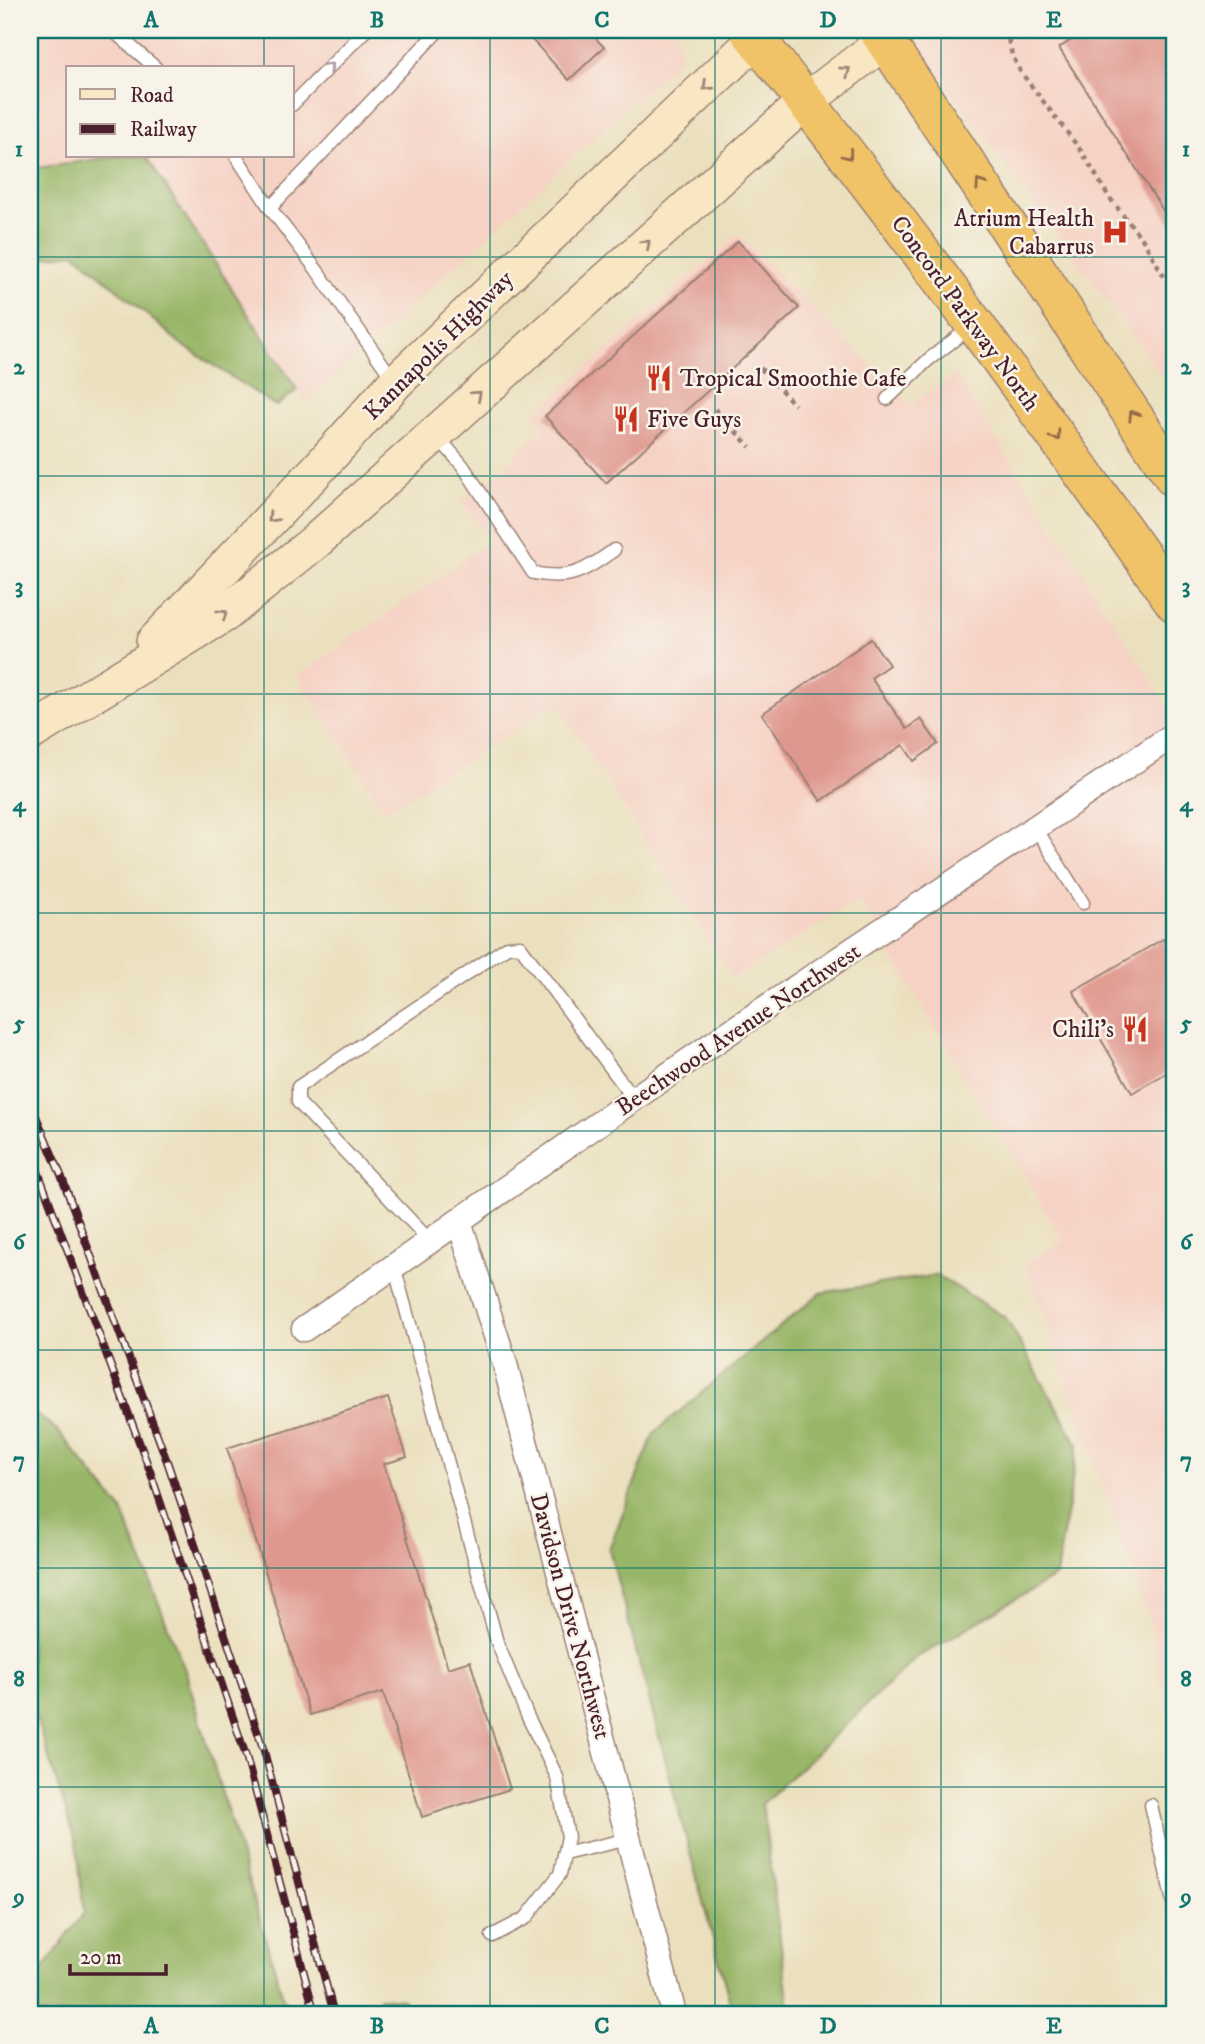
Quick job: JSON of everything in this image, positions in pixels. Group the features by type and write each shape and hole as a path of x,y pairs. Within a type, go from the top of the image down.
{"highway":[{"name":"Concord Parkway North","path":"758,33 1079,466 1175,603"},
{"path":"882,35 1175,479"}],"main road":[{"name":"Kannapolis Highway","path":"123,675 269,522 396,382 758,33"},
{"name":"Kannapolis Highway","path":"39,728 225,614 316,541 882,35"}],"street":[{"name":"Beechwood Avenue Northwest","path":"304,1329 734,1029 1175,734"},
{"name":"Davidson Drive Northwest","path":"459,1221 505,1364 674,2014"}],"lane":[{"path":"112,30 154,66"},
{"path":"294,103 366,30"},
{"path":"270,208 439,30"},
{"path":"240,158 270,208 396,382"},
{"path":"887,399 928,360 974,324"},
{"path":"435,433 464,466 533,573 552,577 569,575 589,567 614,550"},
{"path":"1035,827 1083,904"},
{"path":"430,1241 298,1102 298,1087 507,947 520,946 634,1099"},
{"path":"394,1266 497,1642 527,1715 557,1777 568,1837 560,1874 526,1918 492,1936"},
{"path":"1152,1805 1175,1907"},
{"path":"564,1854 629,1839"}],"path":[{"path":"1010,30 1012,55 1020,71 1082,152 1110,197 1143,240 1175,295"},
{"path":"760,368 795,405"},
{"path":"715,409 750,447"}],"shaded area":[{"path":"30,30 675,30 681,58 306,403 147,158 294,158 294,66 66,66 66,158 104,158 30,169"},
{"name":"Atrium Health Cabarrus","path":"921,30 1175,30 1175,393 935,71 924,52"},
{"path":"738,234 911,405 955,374 1175,717 1175,1750 1148,1615 1025,1263 1063,1241 858,900 733,979 557,703 386,812 297,677 490,541 461,502 502,470 524,446 544,431 534,414"}],"green space":[{"path":"104,158 147,158 297,390 276,406 181,344 75,253 30,259 30,169"},
{"path":"937,1275 1006,1318 1078,1445 1056,1576 916,1658 762,1804 790,2014 733,2014 609,1549 654,1433 820,1293"},
{"path":"30,1409 57,1430 122,1510 186,1673 288,2014 30,2014 30,1987 84,1913 77,1845 30,1699"},
{"path":"379,1997 403,1999 409,2014 383,2014"}],"building":[{"path":"523,30 588,30 604,47 569,80"},
{"path":"1087,30 1175,30 1175,229 1059,48"},
{"path":"738,241 799,308 606,483 545,416"},
{"path":"871,639 889,665 871,678 907,729 921,719 938,744 914,761 903,745 821,801 762,714"},
{"name":"Chili's","path":"1163,939 1175,960 1175,1068 1132,1093 1073,991"},
{"path":"388,1398 407,1457 384,1464 448,1668 470,1661 510,1789 422,1817 383,1692 310,1715 227,1448"}],"railway":[{"path":"30,1102 61,1175 168,1464 264,1751 334,2014"},
{"path":"30,1150 150,1471 246,1756 315,2014"}],"place":[{"name":"Atrium Health Cabarrus","path":"1115,232"},
{"name":"Tropical Smoothie Cafe","path":"659,378"},
{"name":"Five Guys","path":"626,419"},
{"name":"Chili's","path":"1135,1029"}]}
